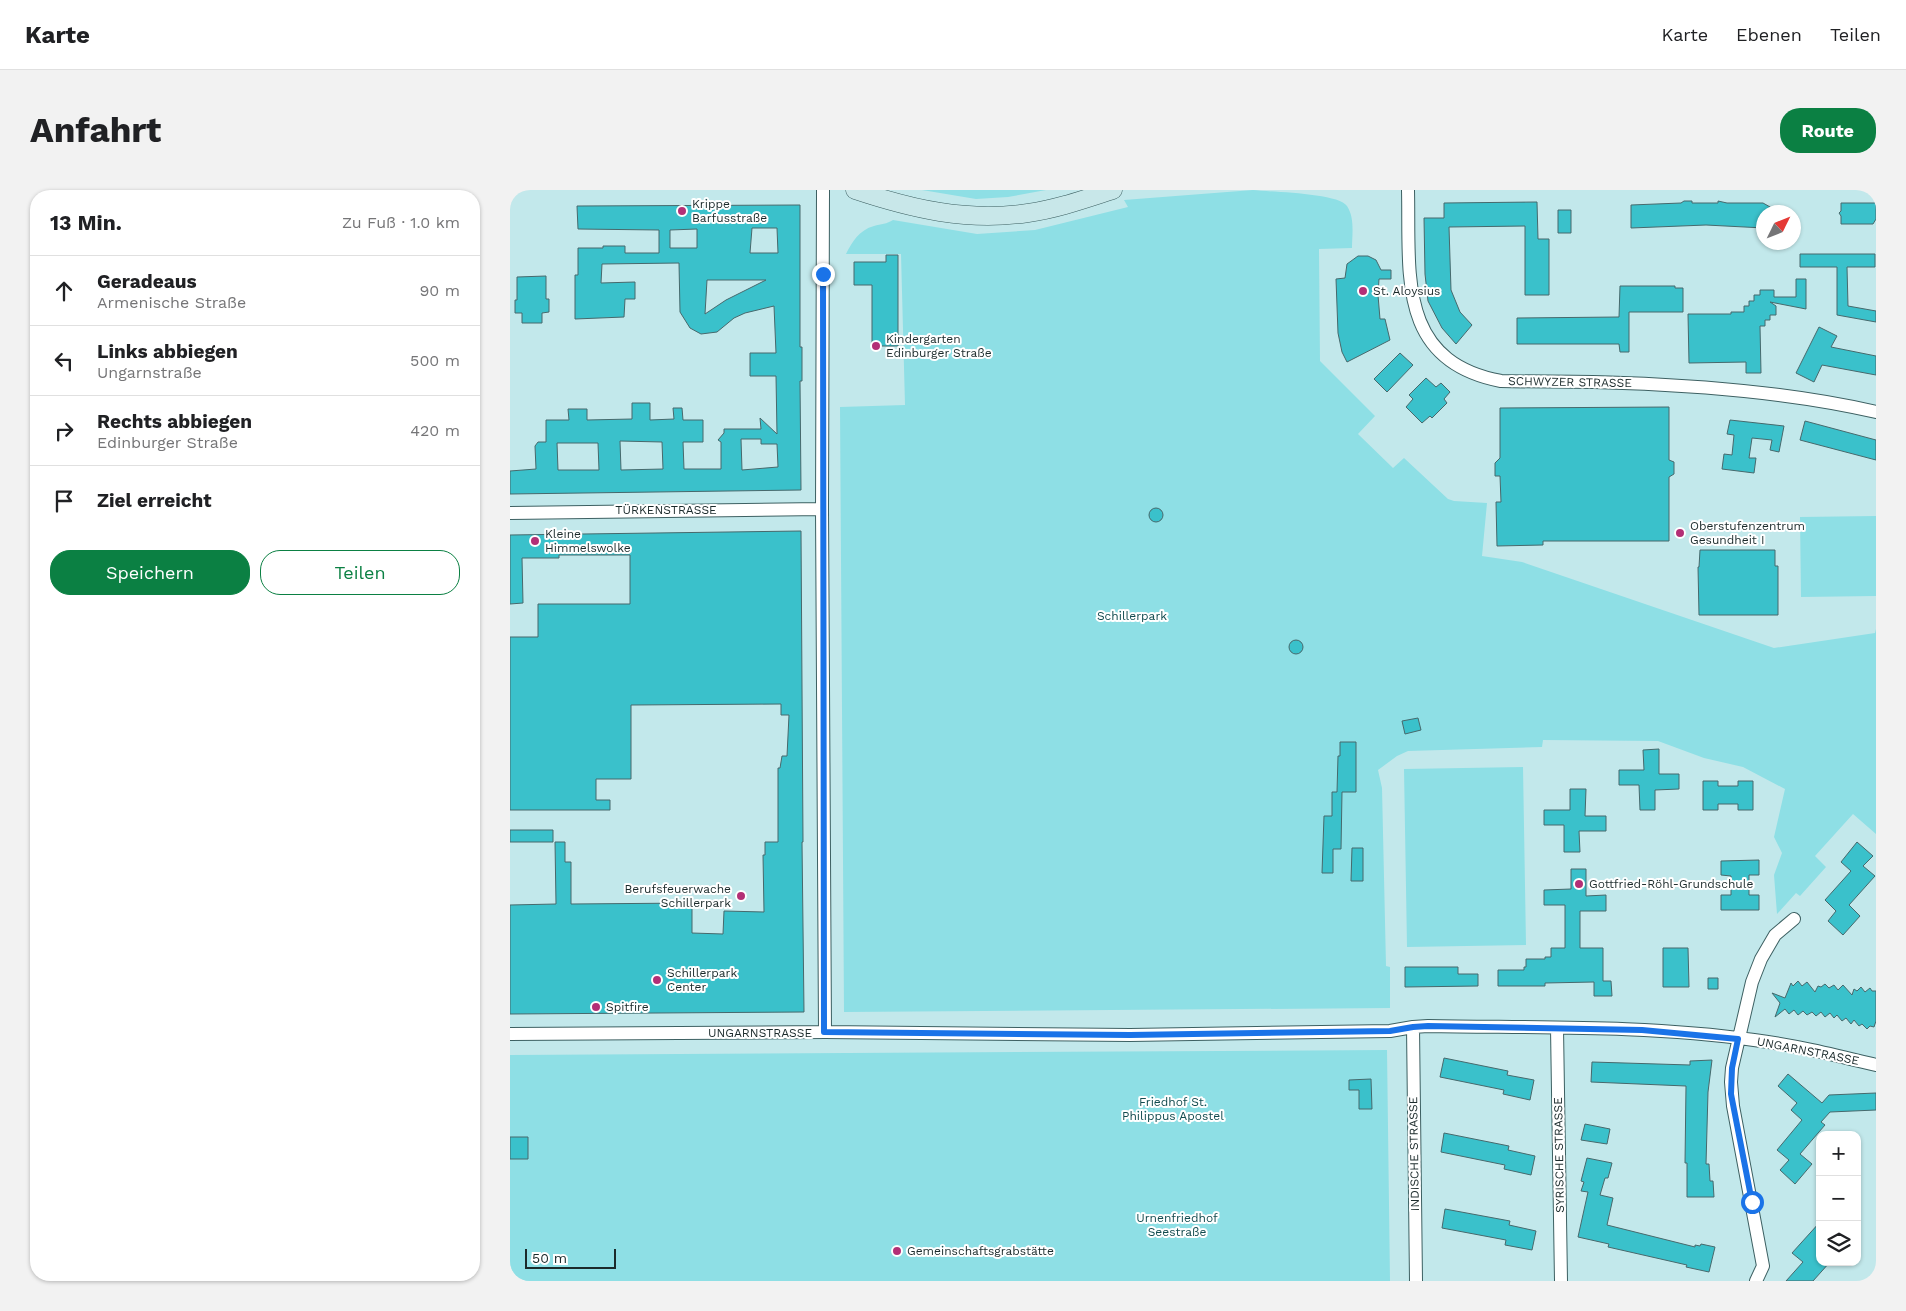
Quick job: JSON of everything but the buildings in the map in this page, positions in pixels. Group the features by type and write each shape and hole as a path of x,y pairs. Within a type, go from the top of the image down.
{"main road":[{"path":"855,190 928,211 985,217 1029,213 1053,208 1113,190"}],"street":[{"path":"824,190 822,509 824,1032"},
{"name":"SCHWYZER STRASSE","path":"1408,190 1409,274 1414,308 1423,329 1438,350 1467,370 1485,378 1501,380 1622,382 1785,396 1876,412"},
{"name":"TÜRKENSTRASSE","path":"510,513 822,509"},
{"path":"1756,1281 1763,1266 1731,1094 1732,1068 1752,982 1761,959 1775,935 1794,919"},
{"name":"UNGARNSTRASSE","path":"510,1034 824,1032 1159,1035 1390,1031 1413,1027 1557,1028 1642,1030 1738,1039 1789,1045 1876,1065"},
{"name":"INDISCHE STRASSE","path":"1413,1027 1416,1281"},
{"name":"SYRISCHE STRASSE","path":"1557,1028 1561,1281"}],"green space":[{"path":"922,190 1046,190 1008,197 976,199"},
{"name":"Schillerpark","path":"1253,190 1331,198 1347,206 1352,221 1352,248 1319,249 1320,361 1375,416 1358,434 1393,468 1404,458 1448,499 1487,503 1482,556 1522,562 1774,648 1875,633 1876,629 1876,834 1853,814 1815,856 1826,867 1800,896 1796,893 1777,914 1774,875 1782,853 1774,837 1785,789 1743,767 1704,758 1658,741 1543,740 1542,747 1408,751 1397,756 1378,770 1382,788 1386,966 1390,967 1390,1008 844,1012 840,407 905,405 901,254 846,254 864,230 893,220 977,234 1035,230 1128,207 1124,200"},
{"path":"1876,516 1876,596 1801,597 1800,517"},
{"path":"1523,767 1526,945 1407,947 1404,769"},
{"path":"1387,1050 1390,1281 510,1281 510,1055"}],"place":[{"name":"Krippe Barfusstraße","path":"682,211"},
{"name":"St. Aloysius","path":"1363,291"},
{"name":"Kindergarten Edinburger Straße","path":"876,346"},
{"name":"Oberstufenzentrum Gesundheit I","path":"1680,533"},
{"name":"Kleine Himmelswolke","path":"535,541"},
{"name":"Gottfried-Röhl-Grundschule","path":"1579,884"},
{"name":"Berufsfeuerwache Schillerpark","path":"741,896"},
{"name":"Schillerpark Center","path":"657,980"},
{"name":"Spitfire","path":"596,1007"},
{"name":"Gemeinschaftsgrabstätte","path":"897,1251"}],"route":[{"path":"823,274 824,1032 1130,1035 1390,1031 1428,1026 1642,1030 1738,1039 1732,1068 1731,1094 1752,1202"}],"park label":[{"name":"Friedhof St. Philippus Apostel","path":"1173,1109"},
{"name":"Urnenfriedhof Seestraße","path":"1177,1225"}]}
